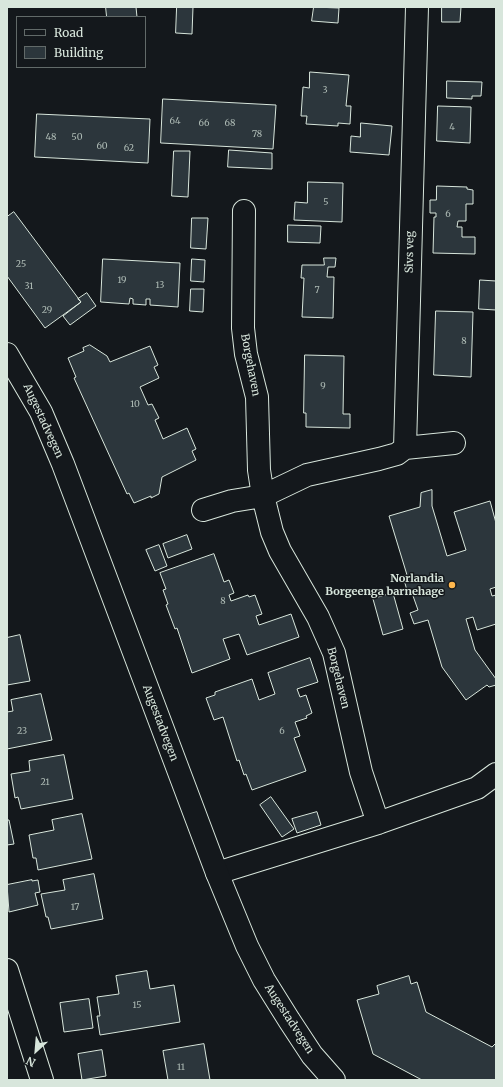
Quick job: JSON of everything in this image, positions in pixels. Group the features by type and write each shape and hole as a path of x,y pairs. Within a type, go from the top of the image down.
{"street":[{"name":"Sivs veg","path":"405,448 417,7"},
{"name":"Borgehaven","path":"244,211 243,328 246,354 257,397 259,470 263,496 272,532 280,551 318,617 334,653 359,765 378,823"},
{"name":"Augestadvegen","path":"7,354 41,412 63,464 217,873 247,946 264,980 312,1055 334,1080"},
{"path":"203,510 232,501 263,496 307,475 379,459 405,448 454,443"},
{"path":"217,873 378,823 477,788 496,774"},
{"path":"7,970 42,1080"}],"building":[{"path":"106,7 136,7 137,16 107,16"},
{"path":"177,7 193,7 192,34 176,33"},
{"path":"314,7 339,8 338,23 312,21"},
{"path":"442,7 461,7 460,22 442,22"},
{"path":"310,72 349,75 346,106 351,106 350,124 338,123 338,126 306,124 307,116 301,116 303,87 309,88"},
{"path":"447,81 482,82 481,96 472,96 472,99 447,98"},
{"path":"163,99 276,105 273,149 161,143"},
{"path":"438,106 471,107 470,143 437,141"},
{"path":"37,114 150,119 148,163 35,157"},
{"path":"361,123 392,126 389,155 350,152 351,136 360,137"},
{"path":"229,150 272,153 272,169 228,167"},
{"path":"174,151 190,151 188,197 172,196"},
{"path":"308,182 343,183 342,222 294,220 295,202 307,203"},
{"path":"437,186 467,187 467,189 473,190 473,204 466,204 466,221 458,221 457,227 462,227 462,237 475,237 475,254 433,253 434,217 436,217 436,213 430,213 430,200 436,200"},
{"path":"14,212 81,302 45,328 7,276 7,217"},
{"path":"192,218 208,218 206,249 191,248"},
{"path":"288,225 321,226 320,243 288,242"},
{"path":"324,258 336,258 335,267 328,267 327,277 334,277 333,318 302,317 304,278 301,278 302,265 324,265"},
{"path":"103,259 180,263 178,307 150,305 150,299 146,299 146,305 133,304 133,299 130,298 129,304 101,302"},
{"path":"192,259 205,260 204,282 191,281"},
{"path":"480,280 496,281 496,310 479,309"},
{"path":"191,289 204,289 203,312 190,311"},
{"path":"87,293 96,306 70,325 63,316 81,302 78,299"},
{"path":"436,311 473,312 471,377 434,375"},
{"path":"90,345 107,356 110,362 150,346 158,365 154,367 159,378 140,387 148,405 152,404 159,418 155,420 163,439 187,428 196,449 192,451 196,460 162,477 159,494 151,498 151,496 134,503 129,493 127,494 74,378 76,377 68,358 84,351 83,348"},
{"path":"305,355 344,356 343,414 350,414 350,428 306,427 306,413 304,413"},
{"path":"432,490 432,506 447,556 466,550 454,512 490,501 496,523 496,587 490,589 492,596 496,595 496,624 477,630 473,617 466,619 475,650 496,679 496,685 489,687 487,685 466,700 442,667 428,620 414,624 410,613 418,610 412,593 408,594 403,576 407,575 389,516 420,507 421,493"},
{"path":"187,535 192,549 168,558 163,544"},
{"path":"159,545 167,566 155,571 146,550"},
{"path":"214,554 224,582 229,580 234,593 229,595 231,601 248,595 249,597 255,595 262,614 256,616 259,625 291,614 299,637 247,655 239,634 223,639 230,659 192,673 177,628 175,629 166,605 168,604 163,590 166,589 160,573"},
{"path":"393,593 403,629 383,635 373,599"},
{"path":"20,635 30,681 7,685 7,638"},
{"path":"310,658 318,682 297,689 300,697 306,695 312,713 306,716 307,718 295,722 300,736 294,738 306,771 252,790 246,774 244,775 239,760 237,761 223,717 214,720 206,698 215,695 215,692 252,679 259,700 275,694 268,673"},
{"path":"41,694 52,740 7,749 7,712 13,711 11,700"},
{"path":"64,755 73,799 21,809 18,797 15,798 11,774 30,771 29,761"},
{"path":"271,797 294,829 282,837 260,805"},
{"path":"317,812 321,825 297,833 292,819"},
{"path":"82,814 92,859 38,870 36,858 33,858 29,835 54,830 52,820"},
{"path":"7,820 9,820 14,844 7,845"},
{"path":"94,874 103,919 51,929 48,917 46,917 41,894 65,890 63,880"},
{"path":"38,880 40,892 35,893 38,905 9,912 7,885"},
{"path":"147,971 150,989 174,985 180,1022 100,1035 97,1016 100,1016 97,997 119,994 116,976"},
{"path":"409,976 411,984 417,982 426,1012 492,1047 496,1043 496,1080 422,1080 373,1054 357,1000 379,994 377,986"},
{"path":"89,999 93,1028 64,1032 60,1003"},
{"path":"204,1044 210,1080 168,1080 163,1051"},
{"path":"102,1050 106,1076 82,1080 78,1054"}],"place":[{"name":"Norlandia Borgeenga barnehage","path":"452,585"}]}
